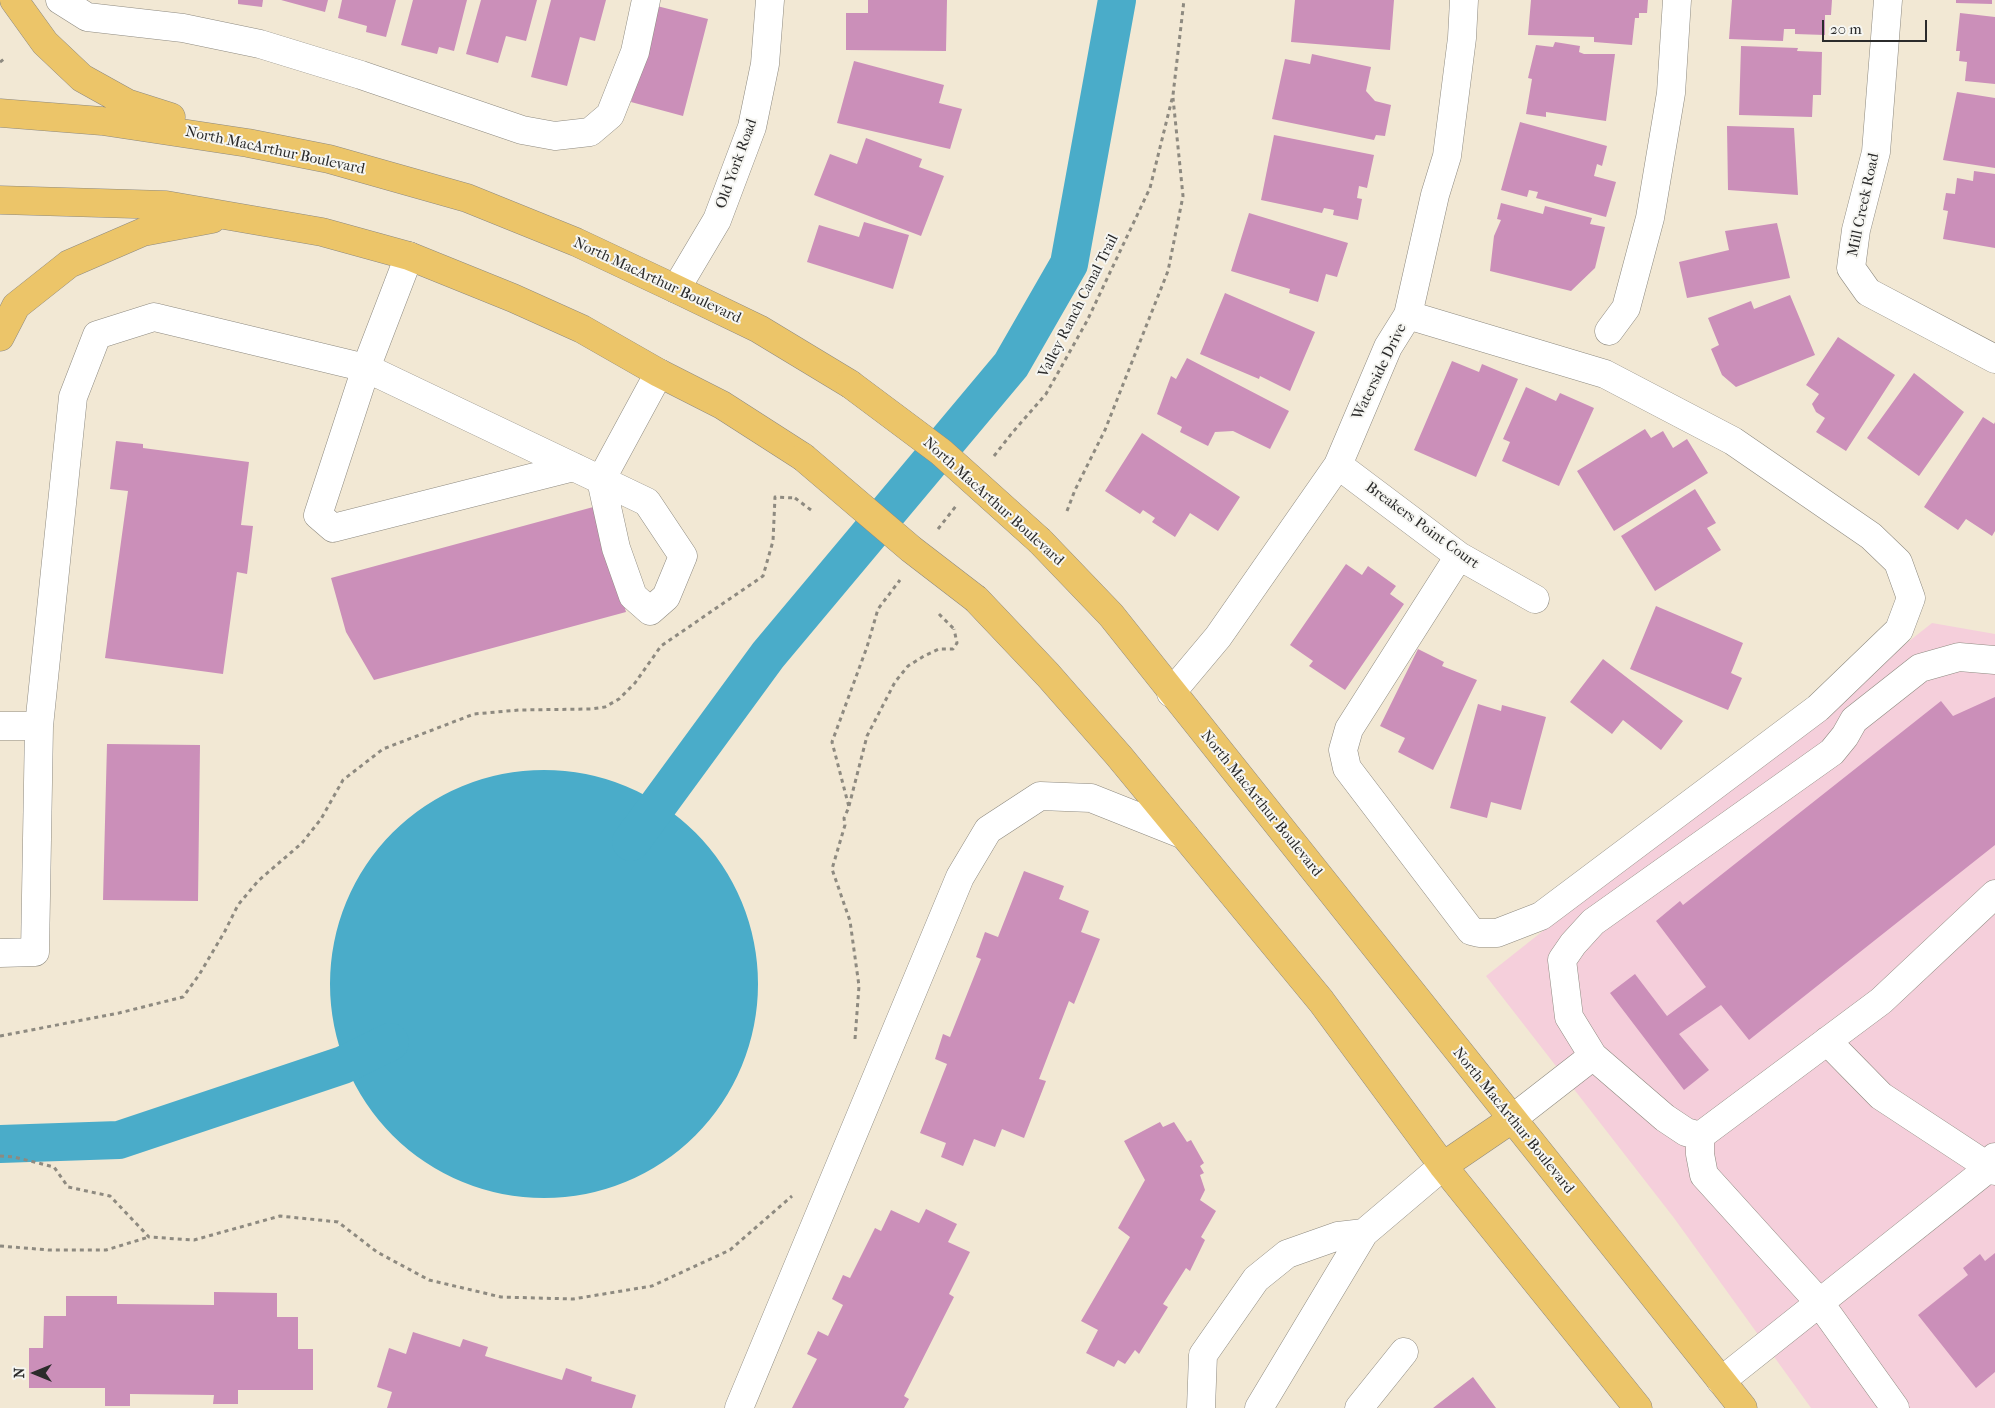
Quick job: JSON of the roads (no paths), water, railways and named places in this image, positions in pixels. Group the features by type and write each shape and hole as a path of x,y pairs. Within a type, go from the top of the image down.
{"main road":[{"path":"14,0 44,43 82,78 127,103 248,143"},
{"name":"North MacArthur Boulevard","path":"0,113 102,120 248,143 329,160 467,198 576,242 759,329 850,384 941,452 1040,541 1111,615 1743,1408"},
{"path":"0,200 166,205 322,232 410,256 513,298 582,329 722,405 803,457 911,549 976,599 1048,675 1119,756 1321,1001 1443,1166 1638,1408"},
{"path":"0,337 16,306 69,264 143,232 229,216"},
{"path":"1443,1166 1512,1119"}],"street":[{"path":"60,0 87,17 182,28 260,44 361,75 522,130 555,136 590,132 610,115 635,52 646,0"},
{"name":"Old York Road","path":"676,289 717,220 752,127 765,64 770,0"},
{"name":"Waterside Drive","path":"1172,693 1218,637 1338,465 1388,347 1408,315 1435,196 1447,156 1462,38 1464,0"},
{"path":"1609,331 1626,308 1650,218 1672,93 1676,0"},
{"name":"Mill Creek Road","path":"1888,0 1876,152 1856,230 1851,268 1868,292 1995,359"},
{"path":"410,256 366,368 318,515 333,528 574,467"},
{"path":"1408,315 1605,374 1734,441 1871,536 1898,562 1911,598 1899,630 1818,708 1541,916 1497,933 1479,933 1471,931 1347,768 1343,750 1349,729 1459,556"},
{"path":"0,953 35,952 39,726 73,397 97,335 154,317 366,368 601,480 659,372"},
{"name":"Breakers Point Court","path":"1338,465 1459,556 1535,599"},
{"path":"1700,1136 1686,1132 1665,1118 1592,1056 1569,1017 1562,960 1592,922 1832,752 1845,736 1854,720 1920,668 1959,657 1995,660"},
{"path":"0,726 39,726"},
{"path":"739,1408 960,877 988,830 1040,796 1091,798 1184,835"},
{"path":"1700,1136 1881,1001 1995,894"},
{"path":"1721,1381 1993,1165 1882,1096 1827,1041"},
{"path":"1512,1119 1592,1056"},
{"path":"1700,1136 1700,1154 1704,1175 1820,1302 1895,1408"},
{"path":"1259,1408 1364,1233 1443,1166"},
{"path":"1201,1408 1203,1354 1256,1279 1287,1254 1338,1236 1364,1233"},
{"path":"1359,1408 1404,1352"}],"water":[{"path":"544,770 586,774 626,786 663,806 696,832 722,865 742,902 754,942 758,984 754,1026 742,1066 722,1103 696,1136 663,1162 626,1182 586,1194 544,1198 502,1194 462,1182 425,1162 392,1136 366,1103 346,1066 334,1026 330,984 334,942 346,902 366,865 392,832 425,806 462,786 502,774"}],"waterway":[{"path":"631,842 768,655 1011,365 1069,264 1117,0"},
{"path":"0,1144 119,1140 343,1065 390,1042"}]}
